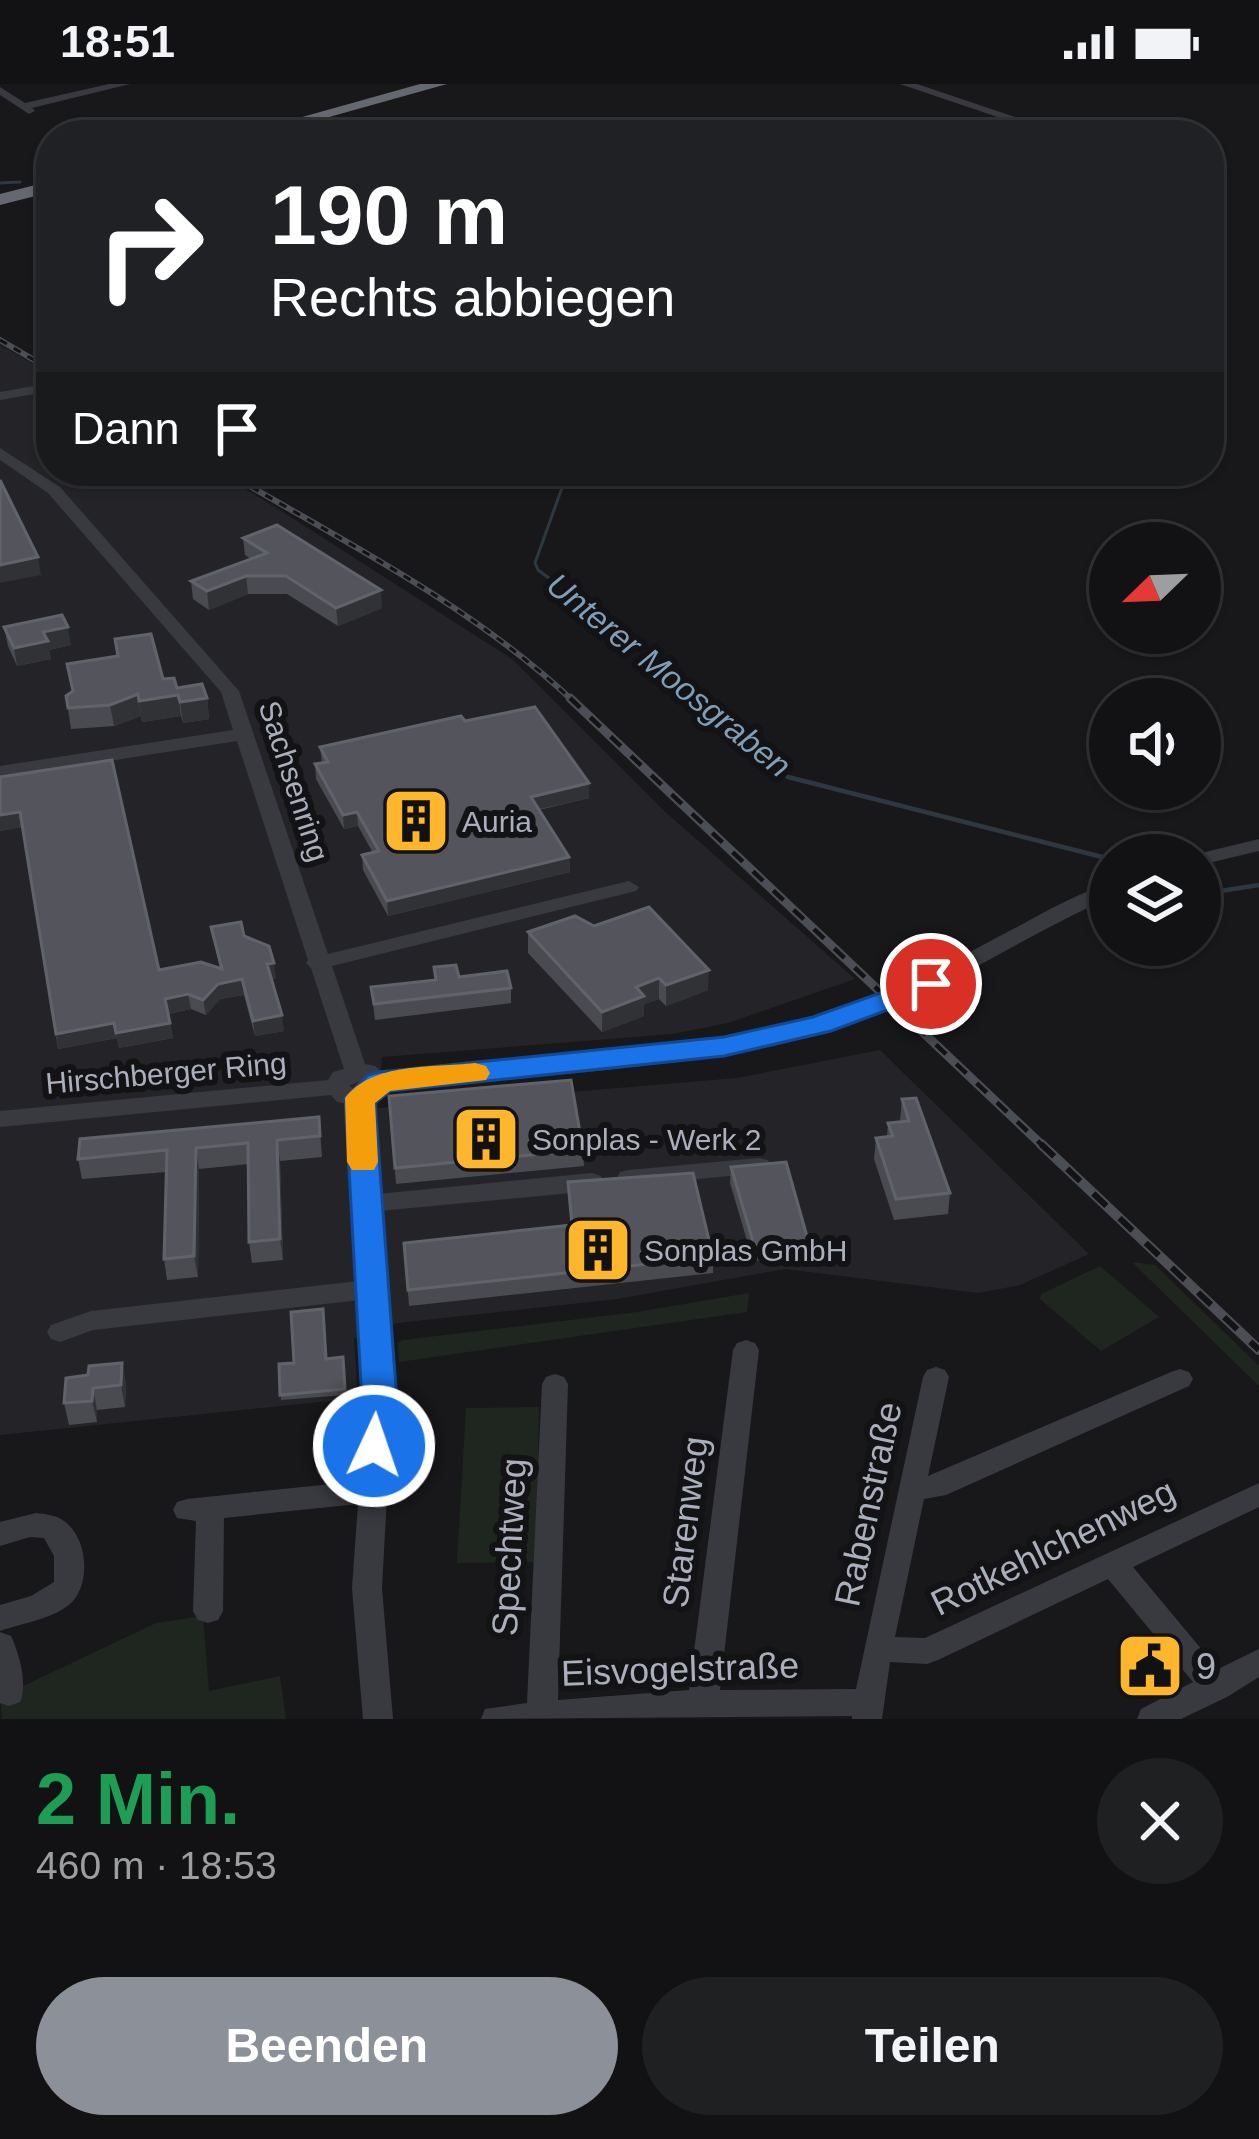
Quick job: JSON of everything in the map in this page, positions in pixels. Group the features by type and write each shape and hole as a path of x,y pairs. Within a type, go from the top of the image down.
{"highway":[{"path":"303,120 440,84"},
{"path":"0,200 36,190"}],"street":[{"path":"0,111 124,84"},
{"path":"906,84 1016,120"},
{"path":"0,90 25,109"},
{"path":"0,396 36,390"},
{"name":"Sachsenring","path":"0,453 36,480"},
{"path":"0,478 25,474"},
{"name":"Sachsenring","path":"47,486 206,659 230,692 358,1084 379,1402 367,1588 378,1719"},
{"path":"0,772 245,734"},
{"path":"1221,854 1259,844"},
{"path":"317,963 628,887"},
{"name":"Hirschberger Ring","path":"0,1119 724,1047 854,1014 931,984 1089,901"},
{"path":"365,1204 768,1164"},
{"path":"60,1332 91,1321 372,1289"},
{"name":"Starenweg","path":"704,1703 746,1350"},
{"name":"Rabenstraße","path":"867,1711 936,1377"},
{"path":"913,1489 936,1487 1180,1379"},
{"name":"Spechtweg","path":"542,1714 555,1384"},
{"path":"208,1611 198,1508 370,1490"},
{"name":"Rotkehlchenweg","path":"877,1649 928,1651 1259,1494"},
{"path":"0,1534 34,1525 55,1529 62,1537 71,1578 67,1588 48,1602 0,1618"},
{"path":"1111,1562 1216,1688"},
{"path":"0,1646 9,1693"},
{"path":"1152,1719 1259,1663"},
{"name":"Eisvogelstraße","path":"496,1719 659,1712 704,1703 867,1711"}],"shaded area":[{"path":"0,345 36,365 36,486 241,486 512,659 661,808 855,979 728,1023 673,1034 382,1057 378,1108 737,1078 880,1050 1089,1254 1020,1285 978,1293 785,1269 617,1299 398,1323 354,1338 358,1398 0,1435"},
{"path":"1132,1262 1155,1265 1259,1366 1259,1386"},
{"path":"1100,1266 1159,1317 1101,1351 1040,1299 1041,1294"},
{"path":"749,1293 747,1312 399,1362 398,1343 403,1340 637,1312"},
{"path":"539,1407 536,1562 457,1563 466,1408"},
{"path":"203,1616 209,1691 280,1676 286,1719 2,1719 0,1697 156,1623"}],"building":[{"path":"0,480 38,557 0,565"},
{"path":"277,525 381,590 336,608 286,576 246,576 207,591 191,581 267,553 243,538"},
{"path":"62,615 68,627 43,632 48,641 14,648 4,627"},
{"path":"151,634 163,679 174,678 177,688 202,684 207,698 180,702 178,695 139,701 138,694 110,705 68,708 66,696 73,691 67,664 118,656 115,639"},
{"name":"Auria","path":"535,707 589,783 531,797 569,857 387,901 362,855 379,851 357,812 343,815 315,764 328,762 320,747 461,716 465,721"},
{"path":"112,760 159,970 201,962 222,969 211,927 241,922 244,936 269,946 274,963 267,964 282,1015 253,1021 242,979 218,984 203,1000 188,994 165,999 170,1023 116,1033 114,1023 56,1034 20,812 0,815 0,777"},
{"path":"649,907 709,970 666,985 659,978 636,987 644,996 602,1012 528,932 575,916 594,926"},
{"path":"456,965 459,977 507,971 511,988 374,1004 371,987 436,980 434,967"},
{"name":"Sonplas - Werk 2","path":"571,1080 583,1150 395,1168 389,1096"},
{"path":"916,1098 950,1193 896,1199 876,1138 893,1136 888,1123 909,1121 902,1099"},
{"path":"319,1117 320,1136 277,1140 280,1239 249,1242 248,1143 196,1148 194,1256 164,1259 167,1150 78,1159 80,1139"},
{"path":"786,1162 808,1240 754,1245 731,1167"},
{"name":"Sonplas GmbH","path":"693,1173 713,1257 408,1290 404,1243 572,1225 568,1182"},
{"path":"323,1309 326,1359 343,1357 345,1389 280,1395 279,1364 294,1363 291,1312"},
{"path":"122,1363 121,1385 93,1388 92,1401 64,1403 66,1378 88,1375 89,1366"}],"waterway":[{"path":"0,183 20,182"},
{"name":"Unterer Moosgraben","path":"563,486 535,563 538,570 625,634 701,701"},
{"name":"Unterer Moosgraben","path":"698,698 788,777 1089,854"},
{"name":"Unterer Moosgraben","path":"1221,891 1259,885"}],"railway":[{"path":"0,340 36,361"},
{"path":"250,486 449,605 534,666 573,701"},
{"path":"570,698 1044,1147"},
{"path":"1041,1144 1259,1350"}],"slow traffic":[{"path":"363,1162 360,1098 374,1092 379,1082 475,1073"}],"place":[{"name":"Auria","path":"416,821"},
{"name":"Sonplas - Werk 2","path":"486,1139"},
{"name":"Sonplas GmbH","path":"598,1250"},
{"name":"9","path":"1150,1666"}],"route":[{"path":"374,1446 379,1402 360,1098 374,1092 379,1082 724,1047 820,1024 931,984"}]}
